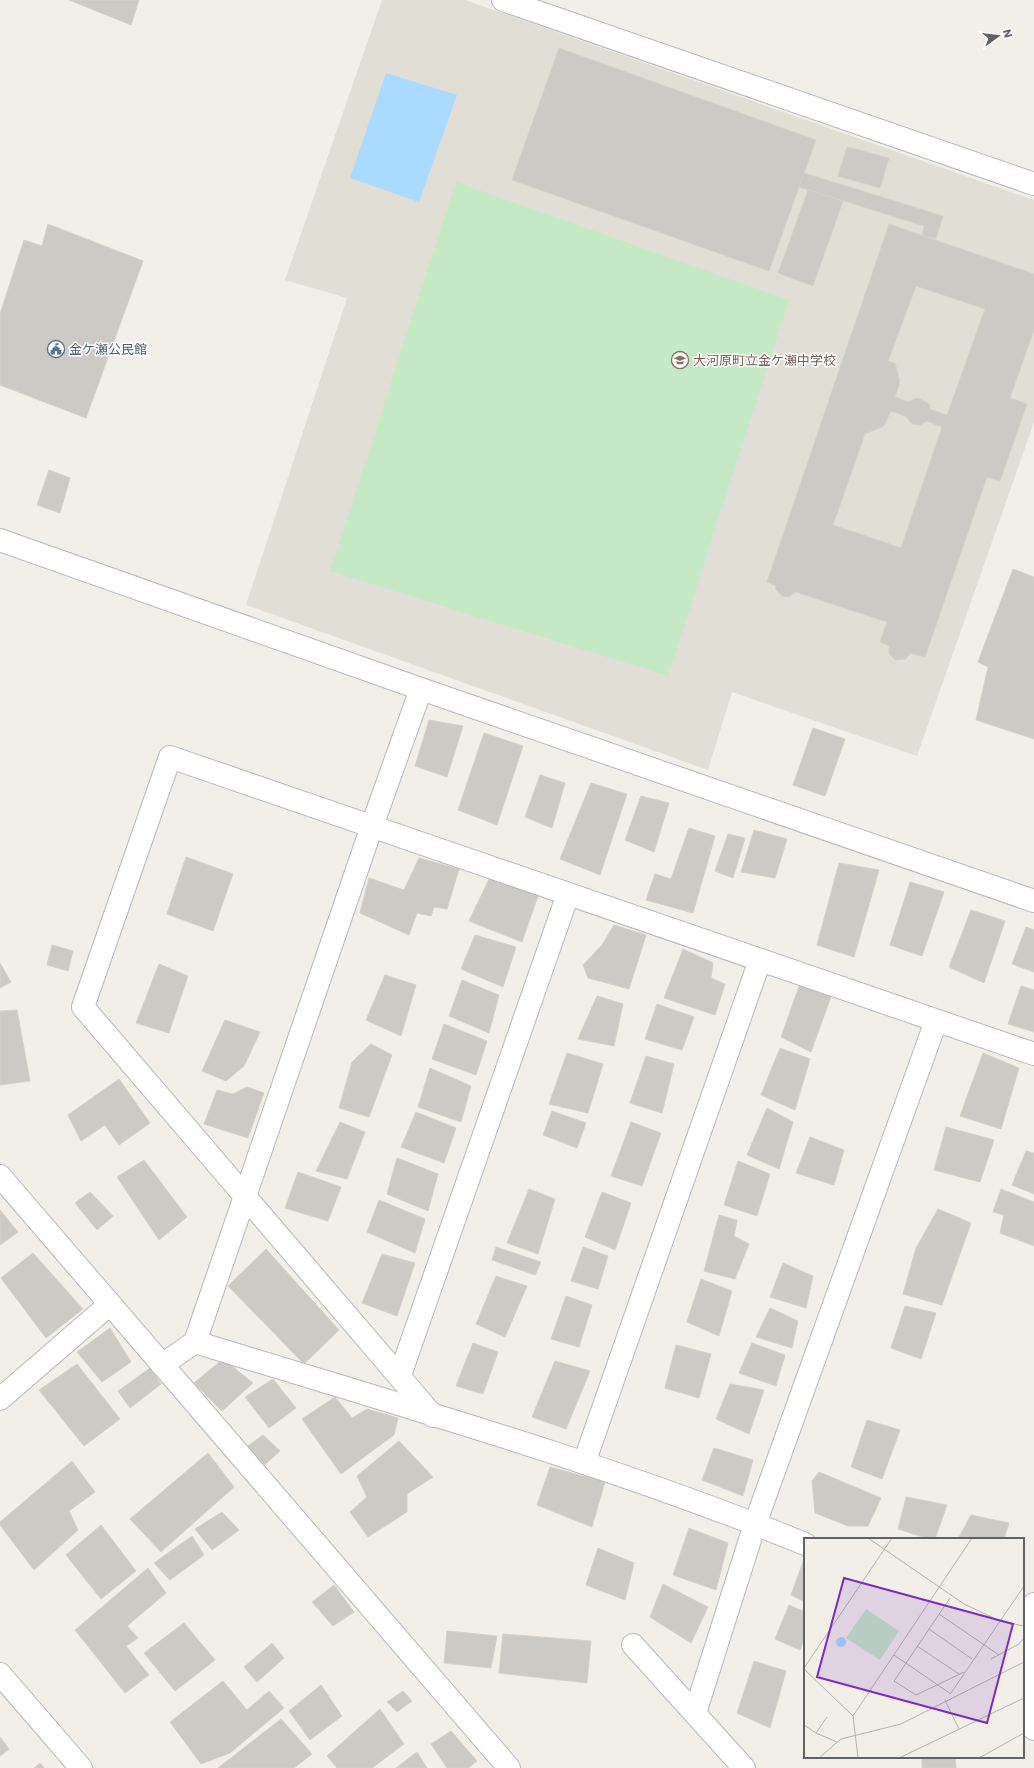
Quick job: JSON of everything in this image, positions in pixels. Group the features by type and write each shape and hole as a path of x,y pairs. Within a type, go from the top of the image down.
{"street":[{"path":"503,0 1034,184"},
{"path":"0,540 421,689 1034,901"},
{"path":"162,1365 195,1342 372,826 421,689"},
{"path":"433,1416 400,1375 244,1196 83,1007 170,757 1034,1054"},
{"path":"400,1375 568,894"},
{"path":"584,1462 760,960"},
{"path":"695,1713 755,1524 936,1021"},
{"path":"0,1176 509,1768"},
{"path":"0,1399 110,1304"},
{"path":"195,1342 584,1462 755,1524 804,1544"},
{"path":"1034,1604 1029,1636 1034,1729"},
{"path":"633,1645 744,1768"},
{"path":"0,1674 81,1768"}],"shaded area":[{"name":"大河原町立金ケ瀬中学校","path":"382,0 465,0 1034,200 1034,422 917,756 732,692 708,770 246,605 347,298 285,280"}],"green space":[{"path":"456,182 789,300 668,676 330,571"}],"water":[{"path":"386,73 457,95 419,202 350,178"}],"building":[{"path":"69,0 139,0 131,25"},
{"path":"559,48 816,140 769,271 512,180"},
{"path":"847,147 889,158 880,188 838,176"},
{"path":"804,173 943,216 936,239 922,235 924,226 799,187"},
{"path":"808,190 843,201 813,286 778,273"},
{"name":"金ケ瀬公民館","path":"48,224 143,261 86,418 0,385 0,314 24,240 42,246"},
{"path":"889,224 1034,274 1034,330 1010,398 1027,404 1000,481 987,477 925,657 910,653 906,659 894,659 889,653 889,646 880,642 887,622 796,592 789,597 782,596 776,590 775,585 767,582","holes":["916,286 985,309 947,415 930,409 929,404 921,399 917,398 908,402 895,397 900,382 895,363 888,361","891,411 905,416 912,424 920,425 927,421 942,427 901,548 833,525 865,434 884,426"]},
{"path":"49,470 70,478 60,513 37,505"},
{"path":"1013,569 1034,577 1034,739 976,720 988,667 978,662"},
{"path":"429,720 463,726 447,777 415,766"},
{"path":"813,728 845,739 825,796 793,785"},
{"path":"484,733 523,746 497,825 458,810"},
{"path":"540,775 565,783 552,828 525,817"},
{"path":"591,783 627,794 600,875 560,859"},
{"path":"641,796 669,803 654,852 625,840"},
{"path":"689,828 715,836 693,913 646,900 655,874 671,879"},
{"path":"754,830 787,839 775,878 741,872"},
{"path":"728,834 745,838 733,878 715,871"},
{"path":"186,857 233,874 213,931 167,914"},
{"path":"419,858 459,869 447,909 434,907 431,916 417,913 409,935 360,913 369,878 404,890"},
{"path":"839,863 879,870 854,957 817,945"},
{"path":"490,877 538,896 522,942 469,921"},
{"path":"910,882 944,892 922,956 890,945"},
{"path":"971,910 1005,921 984,983 949,967"},
{"path":"614,925 646,935 629,989 588,978 583,965 602,945"},
{"path":"1026,927 1034,930 1034,972 1012,964"},
{"path":"475,935 516,947 503,987 461,969"},
{"path":"52,945 73,951 68,971 47,965"},
{"path":"683,949 713,963 711,978 725,984 715,1015 664,998"},
{"path":"0,963 11,982 0,988"},
{"path":"159,964 188,976 169,1033 136,1023"},
{"path":"385,975 416,985 401,1036 366,1020"},
{"path":"462,980 499,995 489,1033 449,1016"},
{"path":"801,981 832,994 811,1052 781,1037"},
{"path":"1021,986 1034,990 1034,1032 1008,1024"},
{"path":"597,996 623,1004 614,1046 578,1039"},
{"path":"657,1004 694,1017 682,1050 645,1039"},
{"path":"17,1010 30,1081 0,1085 0,1011"},
{"path":"225,1020 260,1032 244,1066 226,1081 202,1071"},
{"path":"444,1024 487,1041 476,1075 432,1059"},
{"path":"371,1044 392,1055 369,1117 339,1108 352,1062"},
{"path":"780,1048 810,1059 795,1110 761,1095"},
{"path":"567,1053 603,1064 588,1113 549,1104"},
{"path":"983,1053 1019,1068 1001,1129 960,1116"},
{"path":"646,1056 674,1064 662,1113 630,1103"},
{"path":"430,1068 471,1086 461,1122 418,1107"},
{"path":"119,1079 150,1123 119,1145 105,1125 81,1141 68,1115"},
{"path":"247,1087 264,1093 248,1138 204,1124 217,1090 233,1094"},
{"path":"767,1108 793,1122 779,1169 747,1155"},
{"path":"552,1111 586,1123 577,1148 543,1135"},
{"path":"416,1112 456,1128 444,1163 401,1147"},
{"path":"340,1122 365,1132 347,1179 316,1171"},
{"path":"631,1122 661,1133 642,1186 611,1176"},
{"path":"946,1127 994,1140 980,1182 934,1170"},
{"path":"810,1137 844,1150 834,1185 796,1173"},
{"path":"1026,1151 1034,1153 1034,1194 1012,1185"},
{"path":"397,1158 438,1174 428,1211 387,1194"},
{"path":"144,1160 187,1217 159,1240 117,1177"},
{"path":"738,1161 770,1174 757,1216 724,1205"},
{"path":"298,1172 341,1187 328,1221 285,1208"},
{"path":"529,1189 555,1199 538,1254 507,1243"},
{"path":"1001,1189 1034,1202 1034,1246 1000,1233 1004,1215 993,1212"},
{"path":"90,1192 113,1216 97,1230 75,1203"},
{"path":"602,1192 631,1203 615,1250 585,1237"},
{"path":"379,1200 425,1219 415,1253 367,1232"},
{"path":"938,1209 971,1223 942,1305 903,1294 916,1248"},
{"path":"0,1210 18,1232 0,1245"},
{"path":"719,1215 737,1220 734,1236 749,1244 735,1279 704,1271"},
{"path":"496,1247 541,1262 535,1275 492,1260"},
{"path":"583,1247 608,1256 598,1289 571,1281"},
{"path":"266,1249 339,1330 304,1364 228,1286"},
{"path":"33,1253 83,1309 46,1338 1,1278"},
{"path":"382,1254 415,1263 397,1316 362,1303"},
{"path":"783,1263 813,1276 806,1308 770,1297"},
{"path":"496,1276 527,1286 505,1337 476,1324"},
{"path":"701,1279 732,1291 719,1336 687,1322"},
{"path":"566,1296 592,1305 579,1347 551,1339"},
{"path":"905,1306 936,1313 921,1359 891,1348"},
{"path":"770,1308 798,1321 792,1348 756,1337"},
{"path":"110,1328 131,1362 102,1382 77,1352"},
{"path":"473,1343 498,1352 483,1394 456,1386"},
{"path":"752,1343 785,1355 776,1386 739,1373"},
{"path":"676,1345 711,1354 699,1398 665,1388"},
{"path":"223,1359 253,1383 222,1411 194,1383"},
{"path":"555,1361 590,1371 566,1429 532,1417"},
{"path":"77,1364 120,1419 84,1446 39,1390"},
{"path":"150,1368 161,1384 130,1408 118,1391"},
{"path":"273,1379 296,1408 269,1428 245,1397"},
{"path":"730,1384 764,1390 749,1434 716,1419"},
{"path":"335,1397 352,1418 367,1409 398,1418 394,1435 341,1474 302,1419"},
{"path":"867,1420 900,1430 882,1479 851,1467"},
{"path":"263,1435 280,1451 262,1467 245,1448"},
{"path":"399,1441 433,1477 407,1494 407,1512 368,1537 350,1512 367,1497 357,1476"},
{"path":"714,1448 753,1460 743,1496 702,1480"},
{"path":"208,1453 234,1487 161,1552 130,1519"},
{"path":"72,1461 95,1492 69,1511 78,1530 34,1570 0,1525 0,1522"},
{"path":"550,1467 605,1482 592,1527 537,1505"},
{"path":"819,1472 881,1498 868,1526 848,1526 815,1513 812,1481"},
{"path":"906,1497 947,1505 935,1538 926,1538 898,1529"},
{"path":"222,1512 239,1530 212,1550 195,1529"},
{"path":"971,1515 1009,1523 1004,1538 959,1538"},
{"path":"101,1525 136,1571 101,1599 66,1555"},
{"path":"689,1528 728,1543 716,1590 673,1575"},
{"path":"192,1536 204,1555 170,1580 154,1563"},
{"path":"598,1548 634,1563 625,1600 586,1585"},
{"path":"804,1559 804,1602 791,1595"},
{"path":"148,1568 166,1593 127,1626 138,1638 126,1646 149,1675 125,1693 75,1630"},
{"path":"663,1584 708,1607 691,1643 650,1617"},
{"path":"334,1585 354,1612 333,1626 312,1602"},
{"path":"789,1605 804,1612 804,1640 800,1650 775,1639"},
{"path":"184,1623 215,1660 175,1691 144,1653"},
{"path":"447,1631 497,1636 491,1668 444,1663"},
{"path":"503,1634 591,1641 587,1683 499,1673"},
{"path":"272,1643 284,1658 257,1682 244,1667"},
{"path":"754,1661 786,1671 770,1728 737,1713"},
{"path":"223,1681 247,1710 269,1691 284,1708 230,1753 201,1764 170,1722"},
{"path":"321,1685 342,1716 310,1740 289,1711"},
{"path":"403,1691 412,1701 397,1712 387,1702"},
{"path":"380,1709 404,1744 372,1768 337,1768 327,1756"},
{"path":"281,1719 312,1754 294,1768 218,1768"},
{"path":"451,1731 477,1761 468,1768 447,1768 431,1744"},
{"path":"0,1737 9,1749 0,1756"},
{"path":"417,1752 427,1768 396,1768"},
{"path":"922,1758 955,1758 956,1768 922,1768"},
{"path":"40,1763 44,1768 34,1768"}],"place":[{"name":"金ケ瀬公民館","path":"56,349"},
{"name":"大河原町立金ケ瀬中学校","path":"680,360"}]}
